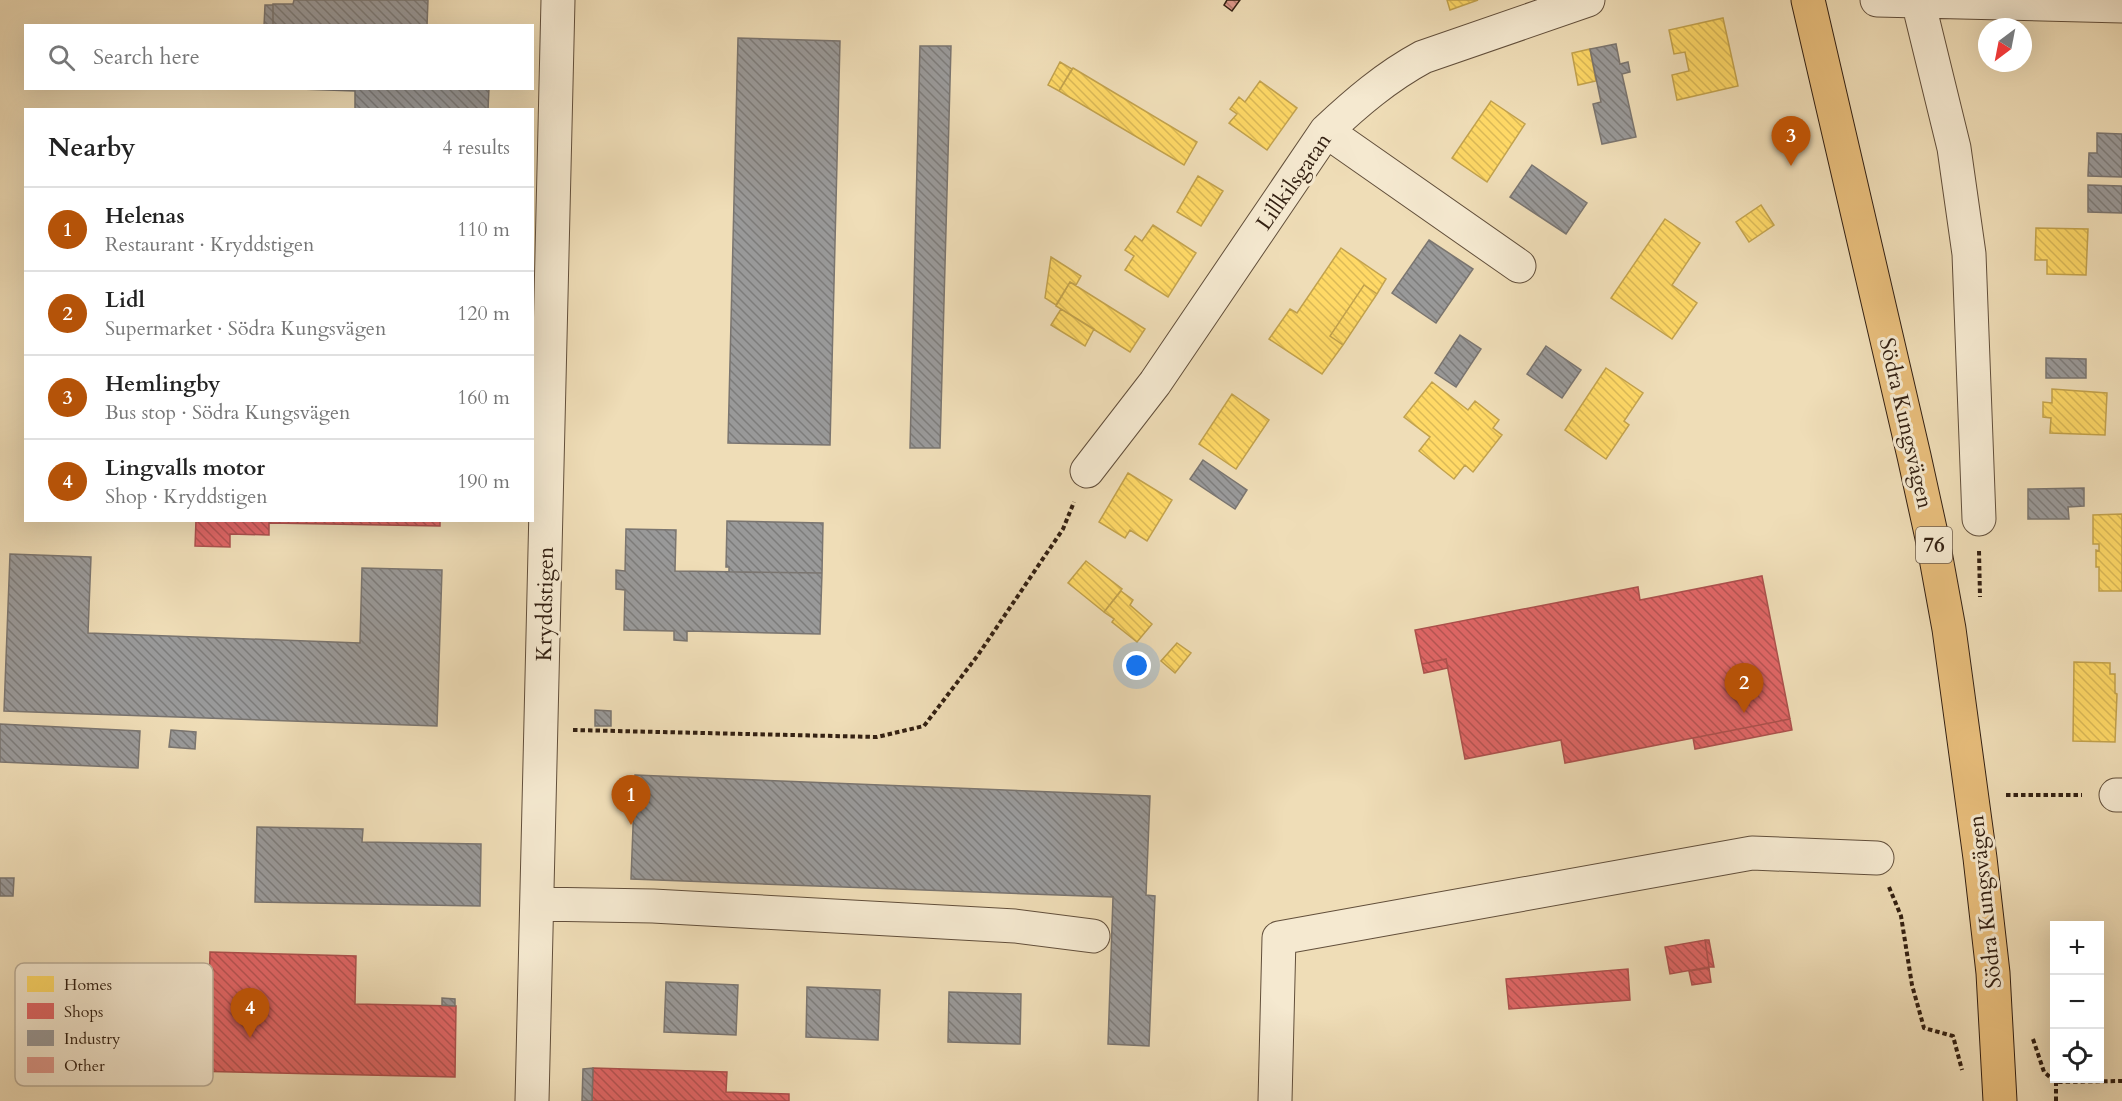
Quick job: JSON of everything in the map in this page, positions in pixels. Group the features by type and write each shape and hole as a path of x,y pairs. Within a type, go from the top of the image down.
{"main road":[{"name":"Södra Kungsvägen","path":"1808,0 1909,434 1943,594 1979,846 1993,973 2000,1087"}],"street":[{"name":"Kryddstigen","path":"532,1101 558,0"},
{"name":"Lillkilsgatan","path":"1087,471 1155,383 1326,131 1360,99 1399,70 1423,57 1588,0"},
{"path":"1877,0 2122,6"},
{"path":"1918,1 1954,148 1970,254 1979,519"},
{"path":"1326,131 1520,266"},
{"path":"1275,1101 1279,938 1752,853 1877,858"},
{"path":"537,904 652,906 1015,926 1093,936"}],"path":[{"path":"541,729 877,737 924,726 978,655 1062,529 1087,471"},
{"path":"2004,795 2119,795"},
{"path":"1877,858 1901,916 1912,985 1924,1028 1953,1036 1963,1074 2000,1087 2044,1072"},
{"path":"2056,1101 2056,1082 2122,1081"}],"building: Homes":[{"path":"1447,0 1478,0 1450,10"},
{"path":"1723,18 1738,86 1677,100 1672,75 1689,71 1685,52 1674,54 1669,30"},
{"path":"1590,49 1596,81 1578,85 1572,53"},
{"path":"1060,62 1072,69 1059,91 1048,85"},
{"path":"1073,68 1197,142 1184,165 1059,91"},
{"path":"1260,81 1297,108 1267,150 1229,123 1237,114 1230,109 1239,97 1245,102"},
{"path":"1491,101 1525,124 1487,182 1452,158"},
{"path":"1198,176 1223,191 1201,226 1177,212"},
{"path":"1761,205 1774,225 1749,242 1736,222"},
{"path":"1665,219 1700,243 1672,285 1697,303 1672,339 1611,298"},
{"path":"1153,225 1196,253 1168,297 1125,270 1134,256 1125,250 1135,236 1142,241"},
{"path":"2036,228 2088,229 2086,275 2047,274 2047,260 2035,260"},
{"path":"1341,248 1386,279 1377,294 1364,285 1330,336 1343,345 1322,374 1269,339 1290,309 1297,313"},
{"path":"1051,257 1081,276 1076,285 1070,282 1056,305 1045,298"},
{"path":"1070,282 1145,329 1130,352 1056,306"},
{"path":"1364,285 1377,294 1343,345 1330,336"},
{"path":"1061,309 1094,329 1085,346 1051,325"},
{"path":"1606,368 1643,393 1624,421 1629,425 1606,459 1565,430"},
{"path":"1432,382 1468,410 1475,401 1499,420 1493,428 1502,435 1473,472 1465,465 1454,479 1419,451 1430,437 1404,417"},
{"path":"2052,389 2107,393 2105,435 2050,433 2051,418 2043,417 2043,402 2052,403"},
{"path":"1232,394 1269,420 1236,469 1199,444"},
{"path":"1128,473 1172,500 1147,541 1130,530 1125,538 1099,522"},
{"path":"2122,514 2122,591 2099,591 2096,550 2099,551 2099,544 2093,544 2093,515"},
{"path":"1086,561 1122,589 1104,612 1068,583"},
{"path":"1121,591 1133,600 1130,605 1152,624 1137,642 1112,622 1114,619 1104,612"},
{"path":"1177,643 1191,653 1175,673 1161,661"},
{"path":"2074,662 2110,663 2110,674 2115,674 2115,693 2117,694 2115,742 2073,741"}],"building: Shops":[{"path":"196,522 440,522 440,526 269,523 269,535 230,534 230,547 195,546"},
{"path":"1762,576 1790,719 1565,763 1561,740 1465,759 1446,659 1422,664 1415,630 1638,587 1640,600"},
{"path":"1446,659 1448,668 1424,673 1422,664"},
{"path":"1790,719 1792,730 1695,749 1693,738"},
{"path":"1705,940 1709,940 1714,967 1709,967"},
{"path":"1705,940 1709,967 1670,974 1665,947"},
{"path":"210,952 356,956 355,1004 456,1006 455,1077 213,1072 213,963 210,963"},
{"path":"1709,968 1711,982 1692,985 1689,971"},
{"path":"1628,969 1630,1000 1509,1009 1506,979"},
{"path":"593,1068 727,1072 726,1092 789,1094 789,1101 592,1101"}],"building: Industry":[{"path":"294,0 428,0 427,24 273,24 273,4 293,4"},
{"path":"265,5 273,5 273,24 264,24"},
{"path":"738,38 840,41 830,445 728,443"},
{"path":"1616,44 1620,64 1628,62 1630,72 1622,74 1636,137 1602,144 1593,104 1601,102 1590,49"},
{"path":"920,46 951,46 940,448 910,448"},
{"path":"327,90 489,90 488,108 355,108 355,91"},
{"path":"2097,133 2122,134 2122,177 2088,176 2089,153 2097,153"},
{"path":"1532,165 1587,203 1566,234 1510,197"},
{"path":"2088,185 2122,186 2122,213 2088,212"},
{"path":"1429,240 1473,269 1436,323 1392,293"},
{"path":"1460,335 1481,349 1456,387 1435,373"},
{"path":"1546,346 1581,370 1562,398 1527,374"},
{"path":"2046,358 2086,359 2086,378 2046,378"},
{"path":"1203,460 1247,490 1235,509 1190,479"},
{"path":"2084,488 2084,506 2068,507 2069,519 2028,519 2028,489"},
{"path":"727,521 823,523 822,573 729,572 729,567 726,567"},
{"path":"626,529 676,530 675,571 822,573 820,634 687,631 687,641 674,640 674,631 624,630 625,590 616,589 616,570 625,571"},
{"path":"10,554 91,557 88,633 360,643 362,568 442,570 437,726 4,711"},
{"path":"595,710 611,711 611,726 595,726"},
{"path":"0,724 140,731 138,768 0,762"},
{"path":"171,730 196,732 195,749 169,747"},
{"path":"635,775 1150,796 1146,895 1155,896 1149,1046 1108,1044 1113,897 631,879"},
{"path":"257,827 363,829 362,842 481,844 480,906 255,902"},
{"path":"0,878 14,878 13,896 0,896"},
{"path":"666,982 738,985 736,1035 664,1032"},
{"path":"807,987 880,990 878,1040 806,1037"},
{"path":"949,992 1021,994 1020,1044 948,1042"},
{"path":"442,998 455,999 455,1006 442,1005"},
{"path":"593,1068 592,1101 582,1101 583,1069"}],"building: Other":[{"path":"1227,0 1240,0 1232,11 1224,5"}],"place":[{"name":"Hemlingby","path":"1791,166"},
{"name":"Lidl","path":"1744,713"},
{"name":"Helenas","path":"631,825"},
{"name":"Lingvalls motor","path":"250,1038"}]}
